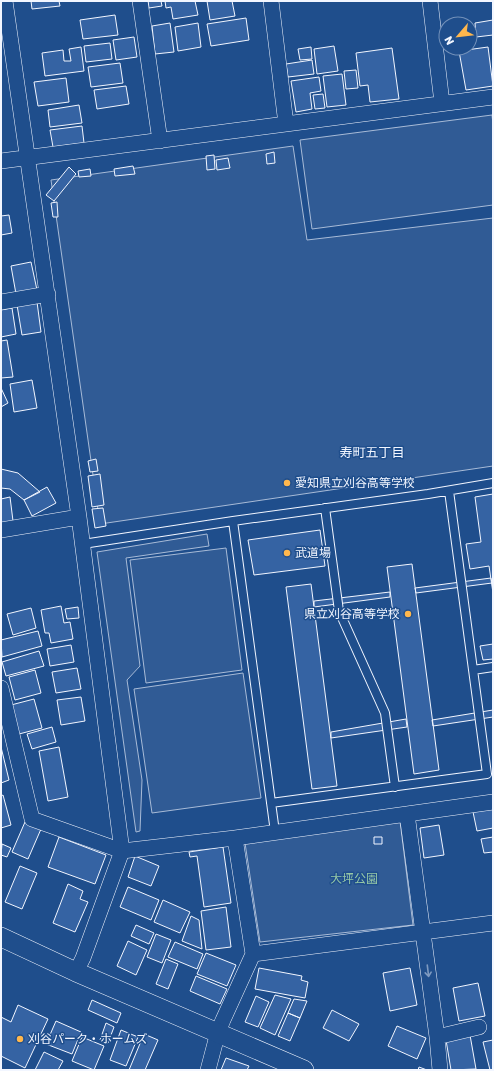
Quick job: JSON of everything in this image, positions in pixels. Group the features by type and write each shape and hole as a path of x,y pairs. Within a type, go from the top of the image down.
{"street":[{"path":"5,1 83,544 122,851 83,958 76,972"},
{"path":"140,1 160,141"},
{"path":"271,1 286,124"},
{"path":"430,1 442,103"},
{"path":"1,161 493,97"},
{"path":"1,302 48,294"},
{"path":"1,530 79,517"},
{"path":"1,688 32,819 122,851 235,838 493,802"},
{"path":"407,814 437,1037 440,1070"},
{"path":"208,1070 218,1032 253,954 235,838"},
{"path":"253,954 493,923"},
{"path":"1,937 76,972 304,1070"},
{"path":"437,1037 479,1027"}],"lane":[{"path":"83,544 493,484"},
{"path":"271,803 487,774 449,491"},
{"path":"325,508 339,611 386,713 395,787"},
{"path":"233,521 275,832"},
{"path":"473,670 493,667"}],"green space":[{"path":"492,115 493,205 312,229 300,140"},
{"path":"293,146 307,240 493,218 493,466 100,524 51,180"},
{"path":"207,534 209,546 126,558 140,666 127,680 142,780 140,831 136,832 97,552"},
{"path":"226,548 242,670 146,683 130,560"},
{"path":"243,673 261,798 152,813 134,689"},
{"name":"大坪公園","path":"400,821 413,925 260,942 245,843"}],"building":[{"path":"31,1 59,1 60,6 32,9"},
{"path":"148,1 161,1 162,6 149,8"},
{"path":"165,1 195,1 198,15 173,19 171,7 166,8"},
{"path":"207,1 232,1 235,16 210,20"},
{"path":"115,15 118,35 83,39 80,20"},
{"path":"246,18 249,40 211,46 207,24"},
{"path":"493,20 493,35 478,37 478,22"},
{"path":"170,23 174,52 155,54 152,26"},
{"path":"198,23 201,47 178,51 175,27"},
{"path":"134,37 137,57 116,60 113,40"},
{"path":"110,43 112,59 86,62 84,46"},
{"path":"334,46 338,71 317,74 314,49"},
{"path":"81,47 84,71 45,76 42,53 63,50 64,61 71,61 69,49"},
{"path":"311,47 312,59 300,60 298,49"},
{"path":"488,47 493,86 466,90 460,56 478,56 478,48"},
{"path":"392,48 399,99 370,102 368,85 360,86 356,53"},
{"path":"312,60 314,74 288,77 286,64"},
{"path":"120,63 123,83 91,87 88,67"},
{"path":"356,70 358,88 346,89 344,71"},
{"path":"342,74 346,105 327,107 323,76"},
{"path":"319,77 321,91 310,93 312,109 296,112 291,81"},
{"path":"66,78 69,102 38,106 34,82"},
{"path":"126,86 129,104 97,109 94,90"},
{"path":"323,94 325,108 315,109 313,95"},
{"path":"79,105 82,123 50,127 48,110"},
{"path":"82,126 84,143 53,147 50,130"},
{"path":"274,152 275,163 267,164 266,154"},
{"path":"214,155 215,169 207,170 206,156"},
{"path":"228,158 230,168 217,170 216,160"},
{"path":"133,166 135,174 115,176 114,169"},
{"path":"69,167 76,174 54,201 46,195"},
{"path":"90,169 91,176 79,177 78,171"},
{"path":"57,202 58,217 53,217 51,203"},
{"path":"9,215 12,233 1,235 1,216"},
{"path":"31,262 37,290 16,294 11,266"},
{"path":"37,302 41,332 22,335 17,305"},
{"path":"12,308 16,334 1,337 1,310"},
{"path":"7,340 13,377 1,378 1,341"},
{"path":"32,380 37,408 14,412 10,384"},
{"path":"1,388 8,403 1,407"},
{"path":"96,459 98,471 90,472 88,461"},
{"path":"1,469 18,473 40,492 24,500 10,489 1,488"},
{"path":"100,474 104,505 92,507 88,476"},
{"path":"47,487 56,503 32,516 24,500"},
{"path":"493,494 493,593 489,566 470,569 466,544 481,542 475,497"},
{"path":"10,497 13,521 1,523 1,499"},
{"path":"103,508 106,526 95,528 92,509"},
{"name":"武道場","path":"320,530 325,566 254,575 248,540"},
{"path":"412,564 439,770 414,774 387,567"},
{"path":"491,578 492,583 416,593 415,588"},
{"path":"311,584 337,786 312,789 286,587"},
{"path":"390,592 390,597 314,607 314,601"},
{"path":"61,606 64,623 70,622 73,639 51,643 49,633 45,633 41,610"},
{"path":"78,607 79,618 67,619 65,609"},
{"path":"31,608 36,628 13,635 7,614"},
{"path":"38,631 42,646 2,657 1,640"},
{"path":"493,644 493,659 483,660 480,646"},
{"path":"71,645 74,662 50,666 47,649"},
{"path":"39,651 44,666 6,676 2,662"},
{"path":"77,668 81,689 56,693 52,672"},
{"path":"35,670 41,693 15,700 9,677"},
{"path":"81,697 85,721 61,725 57,700"},
{"path":"34,699 42,728 19,734 11,705"},
{"path":"493,710 493,717 433,726 432,720"},
{"path":"406,719 407,727 331,738 331,732"},
{"path":"52,727 56,742 32,749 27,734"},
{"path":"1,747 9,780 1,783"},
{"path":"59,747 68,797 48,801 39,751"},
{"path":"3,795 11,825 1,828 1,796"},
{"path":"493,809 493,828 477,831 473,812"},
{"path":"25,822 41,829 28,859 12,852"},
{"path":"439,825 444,855 424,858 420,828"},
{"path":"59,837 106,855 95,884 48,867"},
{"path":"374,837 382,837 382,844 374,844"},
{"path":"493,837 493,852 484,853 481,839"},
{"path":"2,844 11,848 7,857 1,855"},
{"path":"223,847 231,903 204,907 197,856 190,857 189,852"},
{"path":"135,856 159,866 151,886 128,877"},
{"path":"20,866 37,873 22,909 5,902"},
{"path":"68,884 83,891 80,899 88,902 75,932 53,923"},
{"path":"128,887 159,900 151,920 120,907"},
{"path":"163,900 190,912 180,933 154,922"},
{"path":"226,907 231,947 206,950 201,911"},
{"path":"191,916 199,920 202,949 182,941"},
{"path":"136,925 154,933 149,944 131,936"},
{"path":"156,934 171,940 162,963 147,957"},
{"path":"128,941 147,950 136,975 117,966"},
{"path":"175,942 203,954 197,969 168,957"},
{"path":"206,953 236,965 227,986 197,974"},
{"path":"166,959 178,964 168,989 156,984"},
{"path":"259,968 302,976 301,980 308,982 305,998 255,989"},
{"path":"410,968 417,1005 390,1011 383,973"},
{"path":"196,976 227,989 220,1004 190,991"},
{"path":"478,983 485,1016 459,1021 453,988"},
{"path":"275,995 291,999 275,1035 260,1028"},
{"path":"256,996 269,1002 258,1027 245,1022"},
{"path":"294,999 307,1001 300,1018 288,1013"},
{"path":"92,1000 121,1013 117,1023 88,1010"},
{"name":"刈谷パーク・ホームズ","path":"18,1005 48,1019 25,1068 1,1056 1,1017 11,1022"},
{"path":"332,1010 359,1024 349,1041 323,1028"},
{"path":"288,1013 300,1018 290,1041 278,1036"},
{"path":"56,1021 81,1032 72,1054 46,1044"},
{"path":"106,1023 114,1027 108,1043 100,1040"},
{"path":"397,1026 426,1038 417,1059 388,1046"},
{"path":"121,1030 138,1037 126,1066 110,1060"},
{"path":"144,1034 158,1040 145,1070 129,1070"},
{"path":"470,1035 476,1069 451,1070 446,1040"},
{"path":"82,1037 104,1046 94,1070 72,1061"},
{"path":"493,1040 493,1070 490,1070 483,1042"},
{"path":"44,1052 63,1061 58,1070 35,1070"},
{"path":"226,1058 249,1066 247,1070 221,1070"},
{"path":"419,1067 427,1070 418,1070"}],"place":[{"name":"愛知県立刈谷高等学校","path":"287,483"},
{"name":"武道場","path":"287,553"},
{"name":"県立刈谷高等学校","path":"408,614"},
{"name":"刈谷パーク・ホームズ","path":"20,1039"}],"district":[{"name":"寿町五丁目","path":"372,452"}]}
